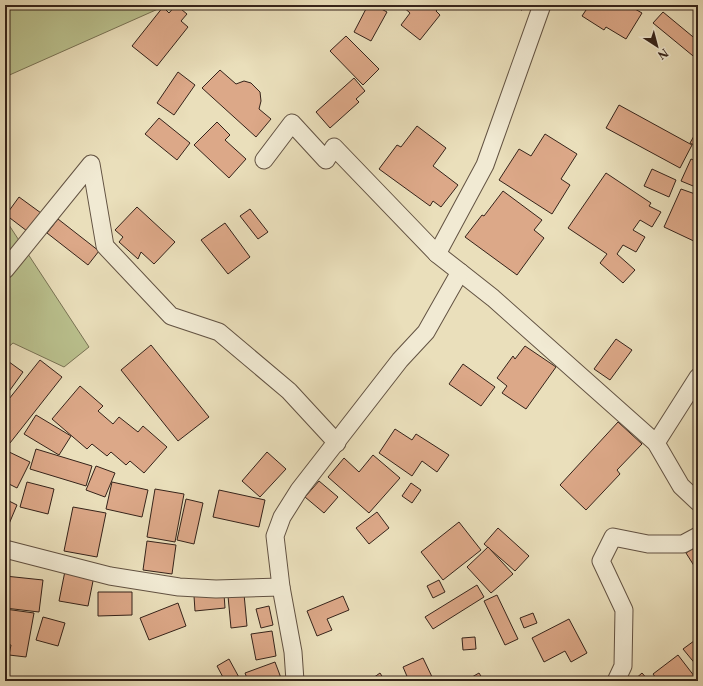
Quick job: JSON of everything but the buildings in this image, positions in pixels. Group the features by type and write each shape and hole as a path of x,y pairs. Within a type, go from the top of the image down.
{"street":[{"path":"437,254 485,165 542,5"},
{"path":"264,160 292,123 326,160 334,147 437,254 494,298 656,443 681,486 698,502"},
{"path":"5,270 90,164 105,246 171,316 219,332 289,391 337,443"},
{"path":"295,681 293,652 281,587 275,536 282,517 299,490 400,360 426,332 460,272"},
{"path":"656,443 698,377"},
{"path":"616,681 623,666 624,610 601,560 612,538 648,544 683,544 698,536"},
{"path":"5,550 110,576 179,586 216,589 281,587"}],"green space":[{"path":"5,5 167,5 5,77"},
{"path":"5,219 89,347 64,367 13,343 5,350"}]}
